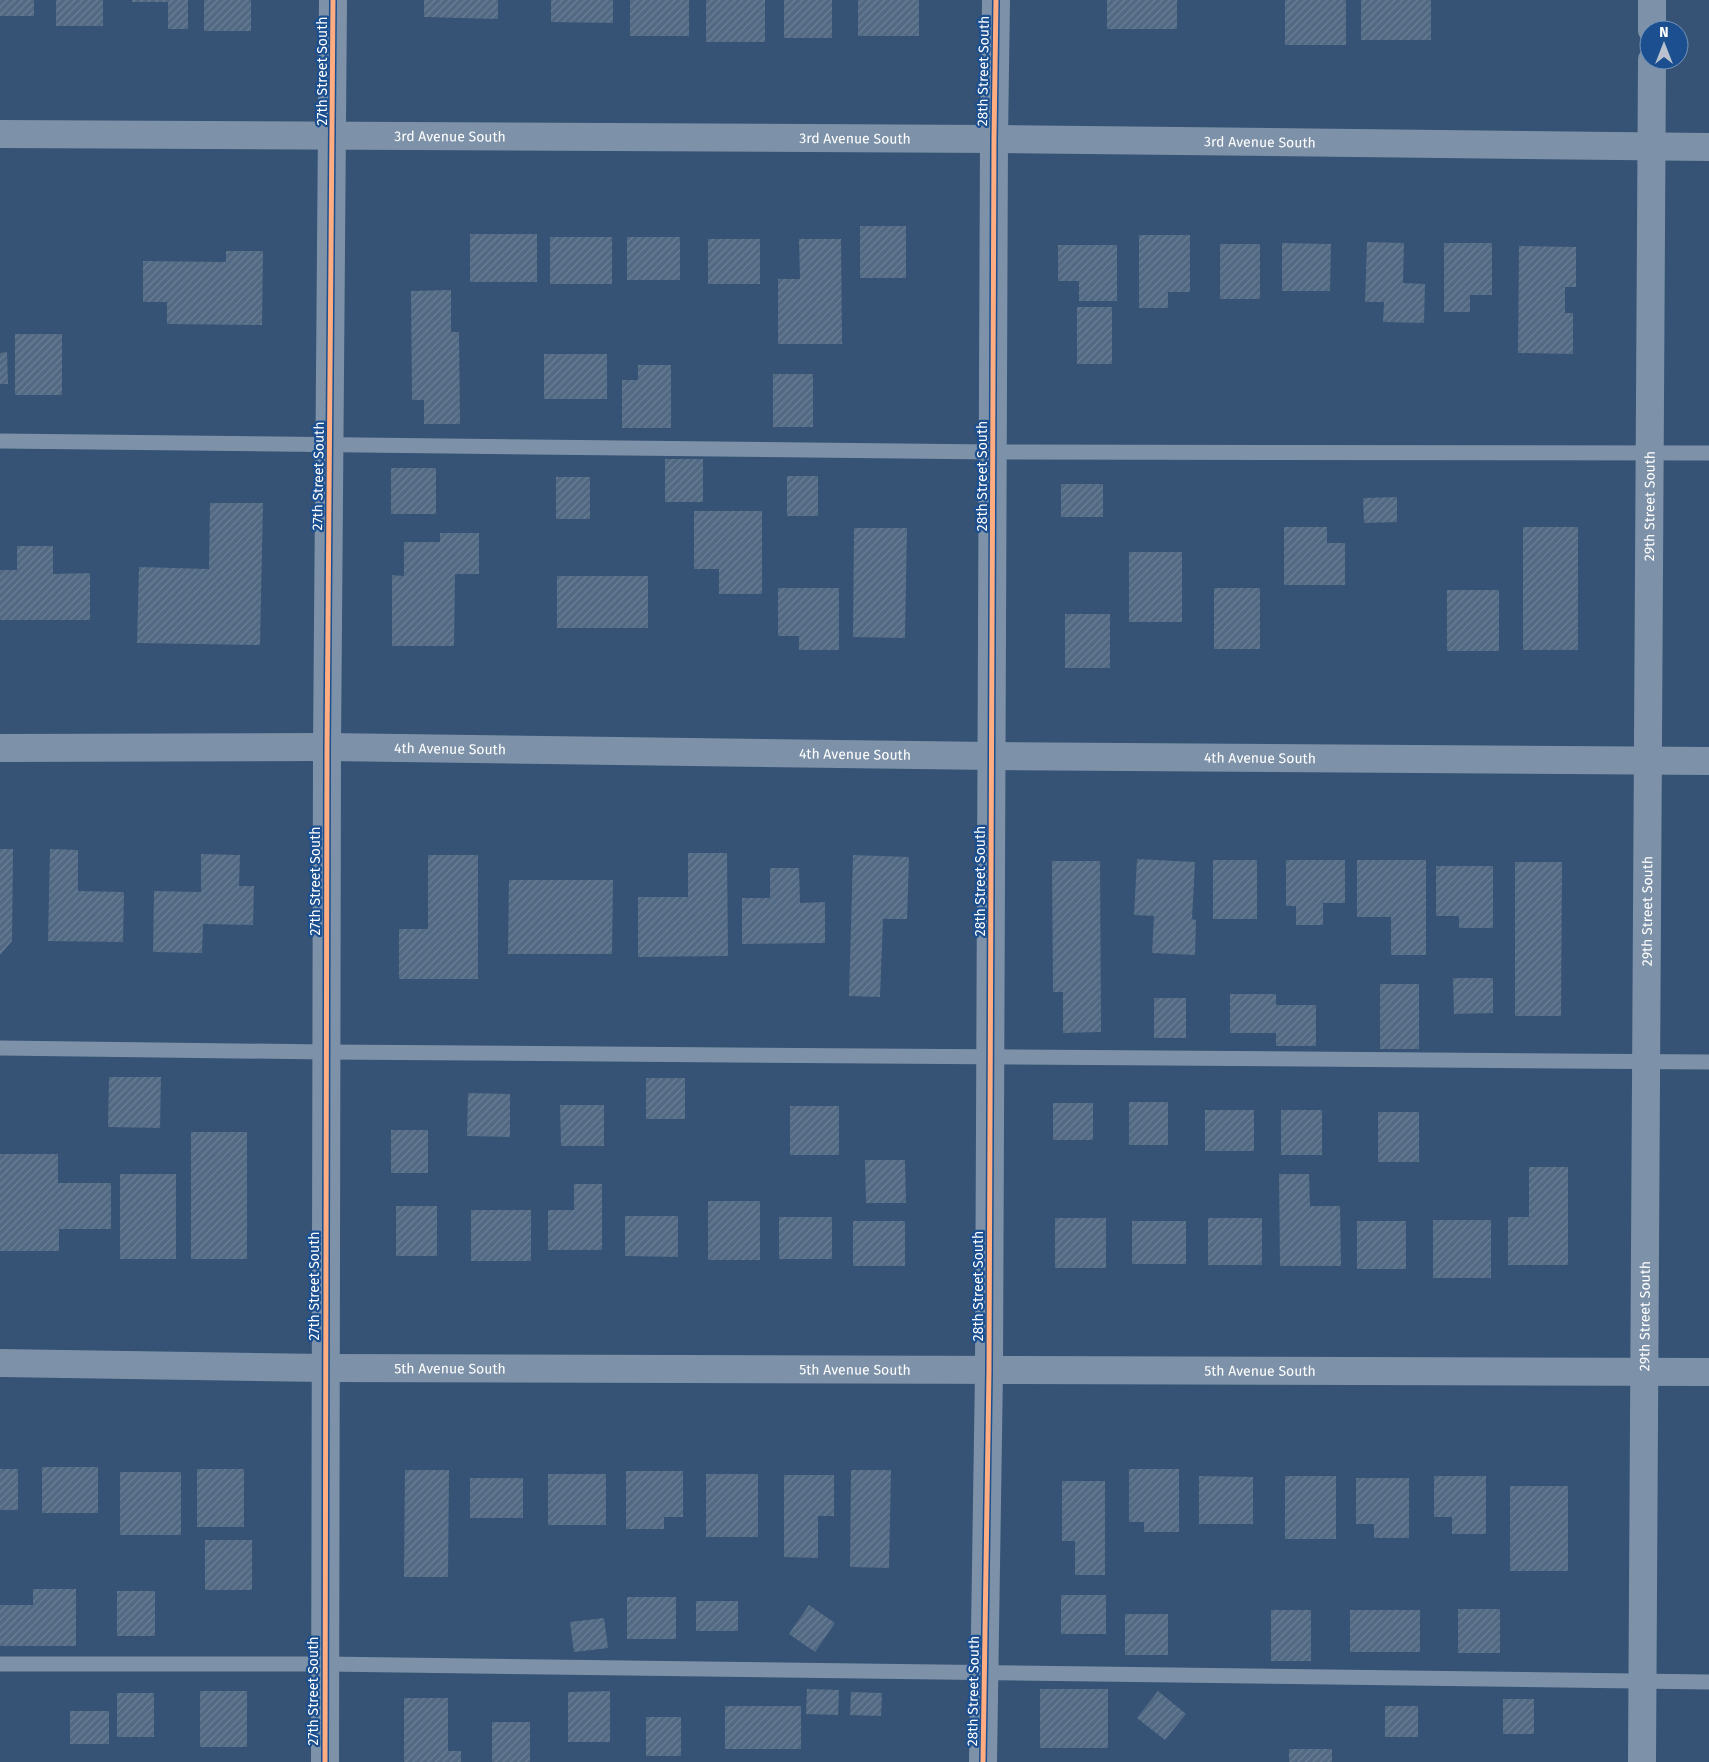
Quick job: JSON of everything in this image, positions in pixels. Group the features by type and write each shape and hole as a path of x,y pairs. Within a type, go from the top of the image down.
{"street":[{"name":"27th Street South","path":"325,1762 327,747 333,0"},
{"name":"28th Street South","path":"983,1762 989,1371 996,0"},
{"path":"1652,0 1652,20"},
{"name":"29th Street South","path":"1642,1762 1652,70"},
{"name":"3rd Avenue South","path":"0,134 994,139 1709,148"},
{"name":"4th Avenue South","path":"0,748 327,747 992,756 1709,761"},
{"name":"5th Avenue South","path":"0,1363 325,1368 1709,1372"}],"lane":[{"path":"0,441 993,452 1709,453"},
{"path":"0,1048 1709,1062"},
{"path":"0,1664 325,1664 1709,1682"}],"building":[{"path":"0,0 34,0 34,16 0,16"},
{"path":"56,0 103,0 103,26 56,26"},
{"path":"132,0 188,0 188,29 168,29 168,2 132,2"},
{"path":"204,0 251,0 251,31 204,31"},
{"path":"424,0 498,0 498,19 424,17"},
{"path":"551,0 613,0 613,23 551,22"},
{"path":"630,0 689,0 689,36 630,36"},
{"path":"706,0 765,0 765,42 706,42"},
{"path":"784,0 832,0 832,38 784,38"},
{"path":"858,0 919,0 919,36 858,36"},
{"path":"1107,0 1177,0 1177,29 1107,29"},
{"path":"1285,0 1346,0 1346,45 1285,45"},
{"path":"1361,0 1431,0 1431,40 1361,40"},
{"path":"860,226 906,226 906,278 860,278"},
{"path":"470,234 537,234 537,282 470,282"},
{"path":"1139,235 1190,235 1190,292 1168,292 1168,308 1139,308"},
{"path":"550,237 612,237 612,284 550,284"},
{"path":"627,237 680,237 680,280 627,280"},
{"path":"708,239 760,239 760,284 708,284"},
{"path":"799,239 841,239 842,344 778,344 778,279 800,279"},
{"path":"1367,242 1404,243 1403,283 1425,284 1424,323 1383,322 1384,302 1365,302"},
{"path":"1282,243 1331,244 1330,291 1282,291"},
{"path":"1444,243 1492,243 1492,295 1470,295 1470,312 1444,312"},
{"path":"1220,244 1260,244 1260,299 1220,299"},
{"path":"1058,245 1117,245 1117,301 1079,301 1079,281 1058,281"},
{"path":"1519,246 1576,247 1576,287 1565,287 1565,313 1573,313 1573,354 1518,353"},
{"path":"226,251 263,251 262,325 167,324 167,302 143,302 143,261 226,262"},
{"path":"451,290 451,332 459,332 460,424 424,424 424,400 412,400 411,291"},
{"path":"1077,307 1112,307 1112,364 1077,364"},
{"path":"15,334 62,334 62,395 15,395"},
{"path":"7,352 8,384 0,384 0,353"},
{"path":"544,354 607,354 607,399 544,399"},
{"path":"638,365 671,365 671,428 622,428 622,380 638,380"},
{"path":"773,374 813,374 813,427 773,427"},
{"path":"665,459 703,459 703,502 665,502"},
{"path":"391,468 436,468 436,514 391,514"},
{"path":"787,476 818,476 818,516 787,516"},
{"path":"556,477 590,477 590,519 556,519"},
{"path":"1061,484 1103,484 1103,517 1061,517"},
{"path":"1397,497 1397,522 1364,523 1363,498"},
{"path":"210,503 263,503 260,645 137,643 139,567 209,569"},
{"path":"694,511 762,511 762,594 719,594 719,569 694,569"},
{"path":"1284,527 1327,527 1327,543 1345,543 1345,585 1284,585"},
{"path":"1523,527 1578,527 1578,650 1523,650"},
{"path":"854,528 907,528 905,638 853,637"},
{"path":"440,533 479,533 479,574 455,574 454,646 392,646 392,575 404,576 404,542 440,542"},
{"path":"17,546 53,546 53,574 90,573 90,620 0,620 0,570 17,570"},
{"path":"1129,552 1182,552 1182,622 1129,622"},
{"path":"557,576 648,576 648,628 557,628"},
{"path":"778,588 839,588 839,650 799,650 799,636 778,636"},
{"path":"1214,588 1260,588 1260,649 1214,649"},
{"path":"1447,590 1499,590 1499,651 1447,651"},
{"path":"1065,614 1110,614 1110,668 1065,668"},
{"path":"0,849 13,849 12,941 0,955"},
{"path":"50,849 78,850 78,891 124,892 123,942 48,941"},
{"path":"688,853 727,853 728,956 638,957 638,897 688,897"},
{"path":"201,854 240,855 239,886 254,886 253,925 203,924 202,953 153,952 154,891 201,892"},
{"path":"428,855 478,855 478,979 399,979 399,929 428,929"},
{"path":"853,855 909,857 907,919 883,919 880,997 849,996"},
{"path":"1137,859 1195,862 1192,919 1196,920 1195,955 1152,953 1154,916 1134,915"},
{"path":"1213,860 1257,860 1257,919 1213,919"},
{"path":"1286,860 1345,860 1345,903 1323,903 1323,925 1296,925 1296,906 1286,906"},
{"path":"1357,860 1426,860 1426,955 1391,955 1391,917 1357,917"},
{"path":"1052,861 1100,861 1101,1032 1063,1033 1063,992 1053,992"},
{"path":"1515,862 1562,862 1561,1016 1515,1016"},
{"path":"1436,866 1493,866 1493,928 1459,928 1459,916 1436,916"},
{"path":"770,868 799,868 800,903 825,902 825,943 742,944 742,898 770,898"},
{"path":"509,880 613,880 612,954 508,954"},
{"path":"1453,978 1493,978 1493,1013 1454,1014"},
{"path":"1380,984 1419,984 1419,1049 1380,1049"},
{"path":"1230,994 1276,994 1276,1005 1316,1005 1316,1046 1276,1046 1276,1033 1230,1033"},
{"path":"1154,998 1186,998 1186,1038 1154,1038"},
{"path":"109,1077 161,1077 160,1128 108,1127"},
{"path":"646,1078 685,1078 685,1119 646,1119"},
{"path":"468,1093 510,1094 510,1137 467,1136"},
{"path":"1129,1102 1168,1102 1168,1145 1129,1145"},
{"path":"1053,1103 1093,1103 1093,1140 1053,1140"},
{"path":"560,1105 604,1105 604,1146 561,1146"},
{"path":"790,1106 839,1106 839,1155 790,1155"},
{"path":"1205,1110 1254,1110 1254,1151 1205,1151"},
{"path":"1281,1110 1322,1110 1322,1155 1281,1155"},
{"path":"1378,1112 1419,1112 1419,1162 1378,1162"},
{"path":"391,1130 428,1130 428,1173 391,1173"},
{"path":"191,1132 247,1132 247,1259 191,1259"},
{"path":"0,1154 58,1154 58,1183 111,1183 111,1229 59,1229 59,1251 0,1251"},
{"path":"865,1160 905,1160 906,1203 866,1203"},
{"path":"1529,1167 1568,1167 1568,1265 1508,1265 1508,1217 1529,1217"},
{"path":"120,1174 176,1174 176,1259 120,1259"},
{"path":"1279,1174 1309,1174 1310,1206 1340,1206 1341,1266 1280,1266"},
{"path":"574,1184 602,1184 602,1250 548,1250 548,1210 574,1210"},
{"path":"708,1201 760,1201 760,1260 708,1260"},
{"path":"396,1206 437,1206 437,1256 396,1256"},
{"path":"471,1210 531,1210 531,1261 471,1261"},
{"path":"625,1216 678,1216 678,1257 625,1256"},
{"path":"779,1217 832,1217 832,1259 779,1259"},
{"path":"1055,1218 1106,1218 1106,1268 1055,1268"},
{"path":"1208,1218 1262,1218 1262,1265 1208,1265"},
{"path":"1433,1220 1491,1220 1491,1278 1433,1278"},
{"path":"853,1221 905,1221 905,1266 853,1266"},
{"path":"1132,1221 1186,1221 1186,1264 1132,1264"},
{"path":"1357,1221 1406,1221 1406,1269 1357,1269"},
{"path":"42,1467 98,1467 98,1513 42,1513"},
{"path":"0,1469 18,1469 18,1510 0,1510"},
{"path":"197,1469 244,1469 244,1527 197,1527"},
{"path":"1129,1469 1179,1469 1179,1532 1144,1532 1144,1522 1129,1522"},
{"path":"405,1470 449,1470 448,1577 404,1577"},
{"path":"851,1470 891,1470 889,1568 850,1567"},
{"path":"626,1471 683,1471 683,1517 664,1517 664,1529 626,1529"},
{"path":"120,1472 181,1472 181,1535 120,1535"},
{"path":"548,1474 606,1474 606,1525 548,1525"},
{"path":"706,1474 758,1474 758,1537 706,1537"},
{"path":"784,1475 834,1475 834,1516 818,1516 818,1558 784,1557"},
{"path":"1199,1476 1253,1477 1253,1524 1199,1524"},
{"path":"1285,1476 1336,1476 1336,1539 1285,1539"},
{"path":"1434,1476 1486,1476 1486,1534 1452,1534 1452,1517 1434,1517"},
{"path":"470,1478 523,1478 523,1518 470,1518"},
{"path":"1356,1478 1409,1478 1409,1538 1374,1538 1374,1524 1356,1524"},
{"path":"1062,1481 1105,1481 1105,1575 1075,1575 1075,1541 1062,1541"},
{"path":"1510,1486 1568,1486 1568,1571 1510,1571"},
{"path":"205,1540 252,1540 252,1590 205,1590"},
{"path":"33,1589 76,1589 76,1646 0,1646 0,1605 33,1605"},
{"path":"117,1591 155,1591 155,1636 117,1636"},
{"path":"1061,1595 1106,1595 1106,1634 1061,1634"},
{"path":"627,1597 676,1597 676,1639 627,1639"},
{"path":"696,1601 738,1601 738,1631 696,1631"},
{"path":"809,1605 835,1623 815,1652 789,1634"},
{"path":"1458,1609 1500,1609 1500,1653 1458,1653"},
{"path":"1271,1610 1311,1610 1311,1661 1271,1661"},
{"path":"1350,1610 1420,1610 1420,1652 1350,1652"},
{"path":"1125,1614 1168,1614 1168,1655 1125,1655"},
{"path":"604,1618 608,1648 574,1652 570,1622"},
{"path":"807,1689 839,1690 838,1715 806,1714"},
{"path":"1040,1689 1108,1689 1108,1748 1040,1748"},
{"path":"200,1691 247,1691 247,1747 200,1747"},
{"path":"610,1691 610,1742 568,1742 568,1692"},
{"path":"1158,1691 1186,1714 1165,1740 1137,1718"},
{"path":"851,1692 882,1693 881,1716 850,1715"},
{"path":"117,1693 154,1693 154,1737 117,1737"},
{"path":"404,1698 448,1698 448,1751 461,1751 461,1762 404,1762"},
{"path":"1503,1699 1534,1699 1534,1734 1503,1734"},
{"path":"725,1706 801,1706 801,1749 725,1749"},
{"path":"1385,1706 1418,1706 1418,1737 1385,1737"},
{"path":"70,1711 109,1711 109,1744 70,1744"},
{"path":"646,1717 681,1717 681,1756 646,1756"},
{"path":"492,1722 530,1722 530,1762 492,1762"},
{"path":"1289,1749 1332,1749 1332,1762 1289,1762"}],"cycle path":[{"path":"325,1762 327,747 333,0"},
{"path":"983,1762 989,1371 996,0"}]}
